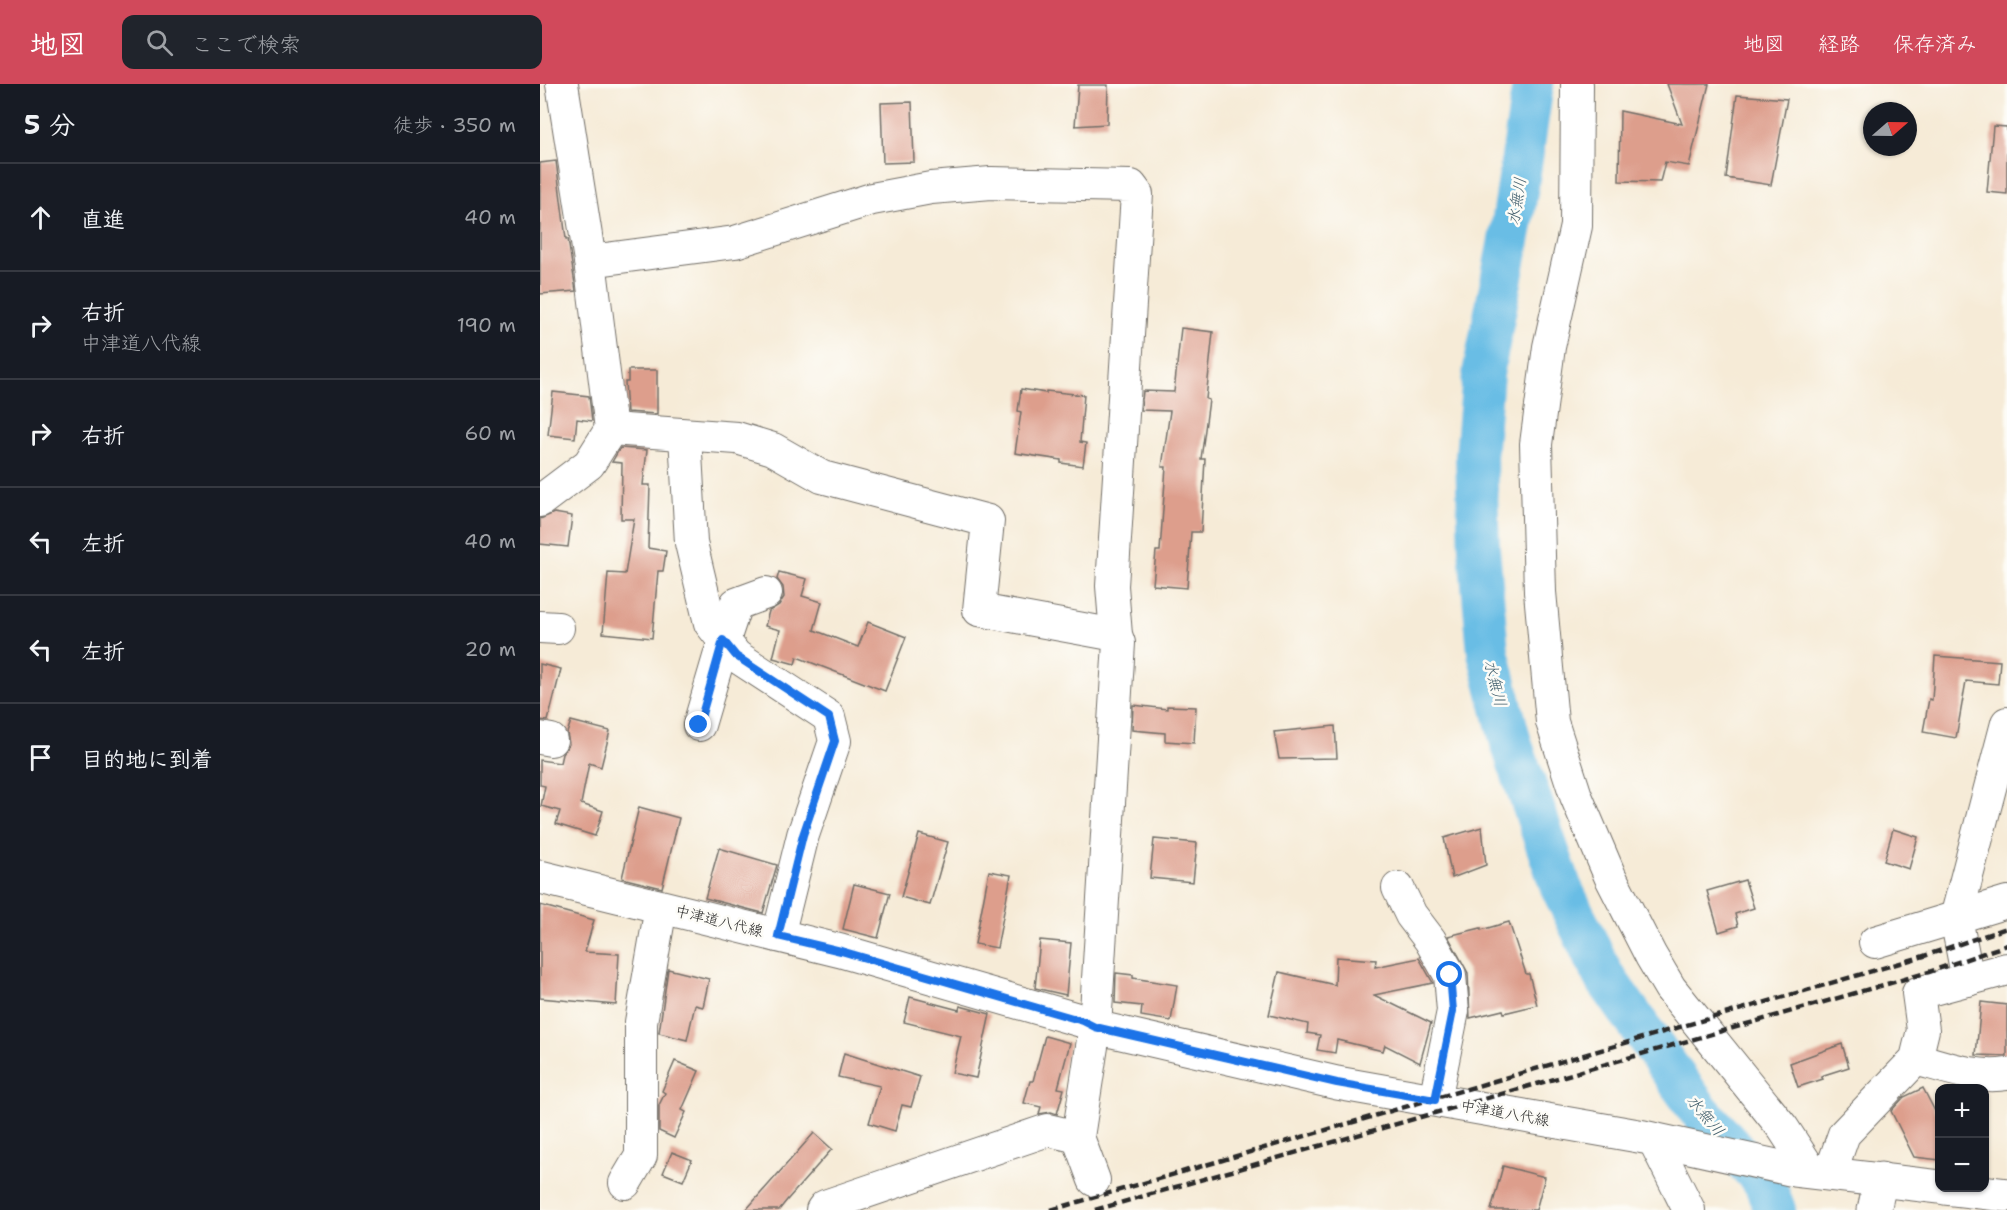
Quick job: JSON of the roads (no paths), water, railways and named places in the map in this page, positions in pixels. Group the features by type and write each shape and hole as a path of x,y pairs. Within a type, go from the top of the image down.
{"main road":[{"name":"中津道八代線","path":"540,877 841,951 1083,1021 1095,1027 1337,1083 1654,1140 1811,1171 1877,1195 1935,1188"},
{"path":"1976,1192 2007,1196"}],"street":[{"path":"540,501 590,464 611,429 590,261 562,84"},
{"path":"1577,84 1576,226 1550,346 1536,444 1540,592 1552,722 1576,796 1610,876 1670,988 1783,1128 1811,1171 1916,1059 1923,1030 1918,993 2007,969"},
{"path":"590,261 735,242 872,199 931,188 991,183 1131,186 1137,194 1112,586 1116,635 1119,644 1095,1027 1078,1137 1094,1180"},
{"path":"611,429 736,438 773,449 822,477 988,521 979,610 1116,635"},
{"path":"685,435 691,543 710,623 736,656 829,717 835,741 803,835 778,936"},
{"path":"699,725 723,640 736,604 766,593"},
{"path":"1968,980 1956,918 2007,723"},
{"path":"1398,888 1411,915 1430,940 1450,975 1453,1011 1435,1100"},
{"path":"1875,942 2007,902"},
{"path":"625,1183 642,1156 641,1022 662,907"},
{"path":"1916,1059 1991,1077 2007,1074"},
{"path":"822,1210 825,1206 1047,1130 1078,1137"},
{"path":"1654,1140 1681,1207"}],"waterway":[{"name":"水無川","path":"1533,84 1512,225 1483,374 1476,457 1479,549 1488,652 1511,743 1561,887 1603,975 1698,1109 1764,1182 1775,1210"}],"railway":[{"path":"1051,1210 1924,956 2007,928"},
{"path":"1095,1210 1929,972 2007,945"}]}
